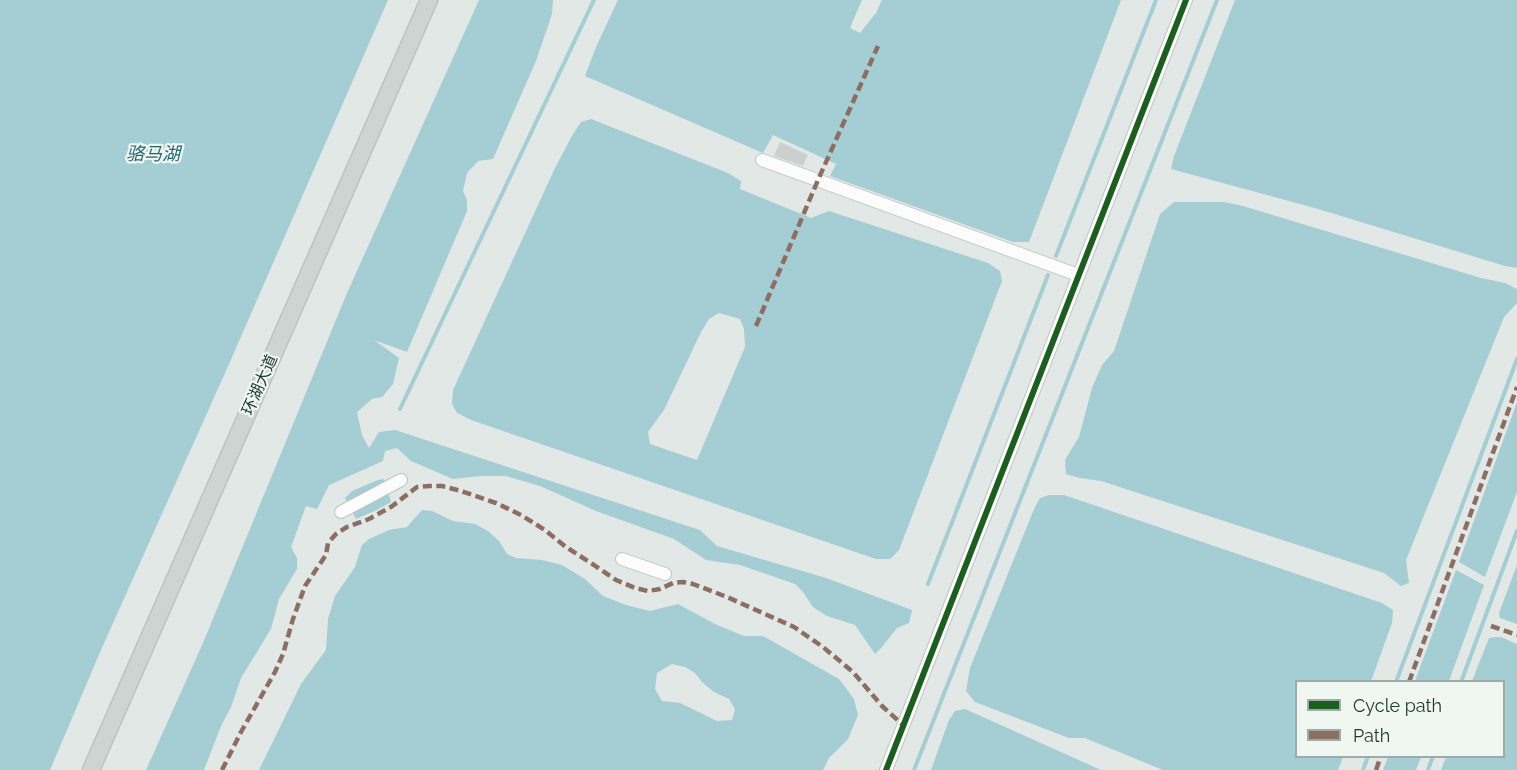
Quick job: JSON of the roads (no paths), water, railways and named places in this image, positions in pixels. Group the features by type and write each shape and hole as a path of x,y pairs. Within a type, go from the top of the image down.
{"main road":[{"name":"环湖大道","path":"91,770 429,0"}],"street":[{"path":"886,770 1186,0"},
{"path":"762,160 1078,275"},
{"path":"341,512 401,480"},
{"path":"622,559 665,574"}],"water":[{"name":"骆马湖","path":"0,0 388,0 50,770 0,770"},
{"path":"479,0 553,0 552,14 536,61 493,159 478,161 467,173 463,191 467,200 467,211 407,352 374,340 399,358 393,384 382,397 372,399 357,412 362,435 369,448 379,432 395,430 700,530 717,546 826,578 912,610 909,623 897,628 875,654 855,625 827,616 813,607 795,584 740,565 706,560 674,539 596,511 540,486 506,476 453,479 411,461 397,448 385,451 383,461 329,485 317,509 306,506 291,547 297,558 297,569 279,599 271,629 241,678 204,770 146,770 203,643 347,293"},
{"path":"618,0 862,0 850,28 860,33 876,13 882,0 1121,0 1029,242 1013,242 830,176 836,164 773,135 763,153 585,76"},
{"path":"1235,0 1517,0 1517,268 1315,208 1171,169"},
{"path":"591,119 728,173 741,181 740,189 811,218 829,211 988,263 1000,271 1002,281 899,550 890,559 876,559 471,420 457,413 452,404 453,390 555,168 581,122","holes":["719,313 740,319 744,329 745,347 697,460 650,444 648,432 664,410 709,319"]},
{"path":"1174,202 1224,202 1243,206 1481,278 1505,283 1517,289 1517,303 1504,317 1406,560 1409,583 1401,586 1384,573 1101,481 1066,474 1065,460 1079,437 1092,388 1102,365 1114,351 1160,214"},
{"path":"1517,402 1517,492 1485,577 1459,562"},
{"path":"384,479 391,502 356,519 345,498 352,491"},
{"path":"1049,495 1064,495 1382,603 1393,610 1392,623 1371,680 1295,680 1295,758 1343,758 1338,770 1163,770 1085,738 1069,738 975,702 966,691 970,668 1040,498"},
{"path":"422,510 432,511 453,521 475,524 488,531 499,541 507,554 516,558 542,560 562,565 585,579 603,596 626,605 650,611 678,604 715,624 744,636 763,636 839,679 854,699 858,715 848,739 829,758 823,770 259,770 301,684 326,650 328,619 335,596 355,567 362,545 369,539 389,530 407,527","holes":["672,664 685,667 695,673 714,692 729,699 735,709 732,720 717,721 680,703 662,701 655,689 657,673"]},
{"path":"1517,565 1517,624 1500,618 1499,613"},
{"path":"1456,570 1484,585 1449,680 1415,680"},
{"path":"1501,637 1517,644 1517,770 1441,770 1446,758 1505,758 1505,680 1472,680 1489,638"},
{"path":"965,709 1101,770 931,770 949,720 955,711"},
{"path":"1387,758 1421,758 1416,770 1383,770"}],"waterway":[{"path":"400,409 594,0"},
{"path":"1056,256 1156,0"},
{"path":"914,770 1217,0"},
{"path":"928,584 1048,275"},
{"path":"1397,680 1517,359"},
{"path":"1462,680 1517,531"},
{"path":"1363,770 1367,758"},
{"path":"1428,770 1432,758"}]}
